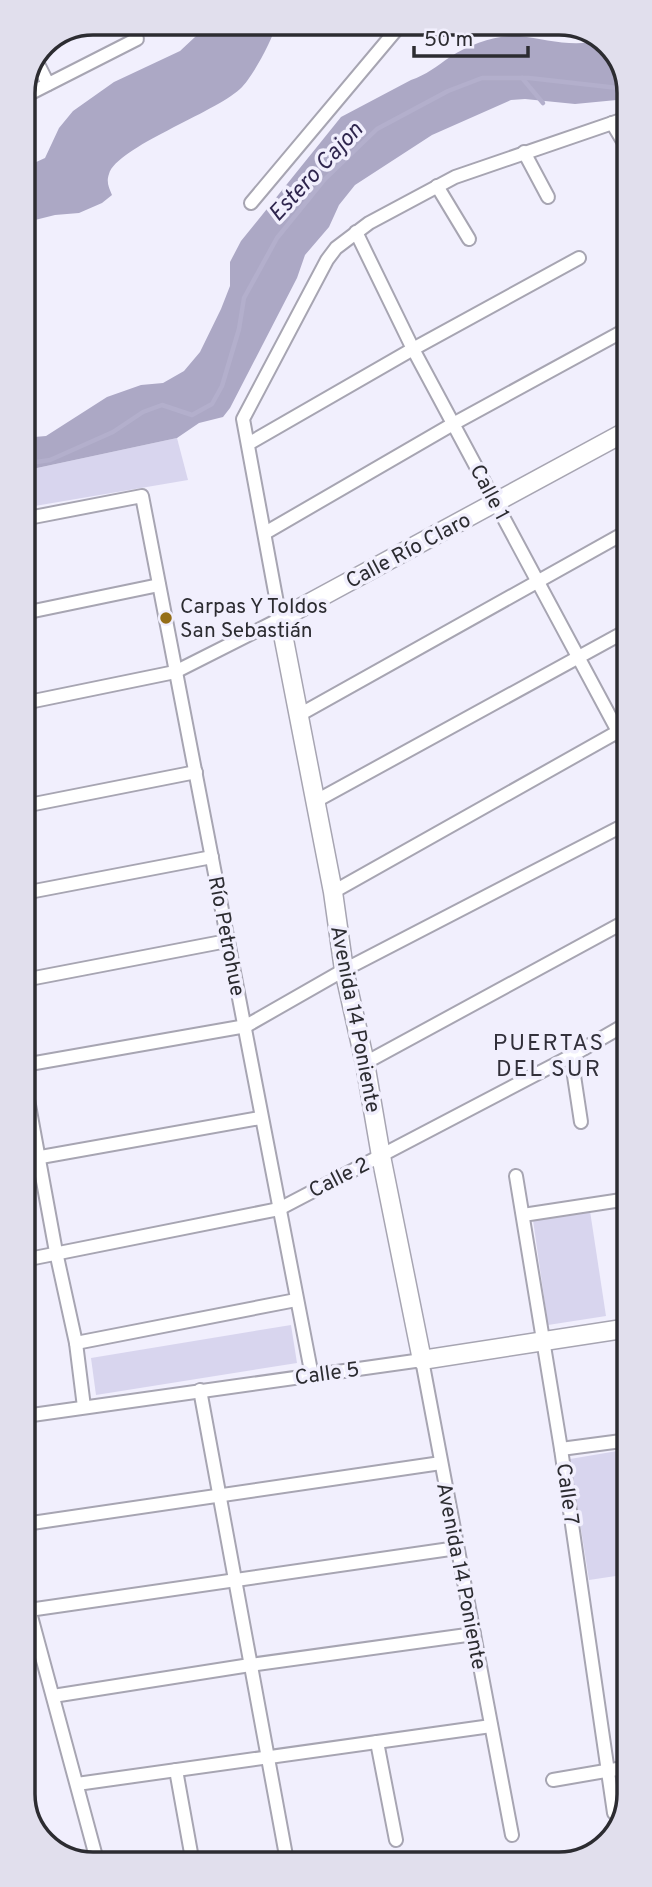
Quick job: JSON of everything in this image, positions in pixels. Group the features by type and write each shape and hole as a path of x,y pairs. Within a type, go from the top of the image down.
{"street":[{"path":"35,91 137,39 135,35"},
{"path":"251,203 392,35"},
{"path":"40,69 48,84"},
{"name":"Avenida 14 Poniente","path":"512,1835 365,1063 344,970 333,892 243,418 327,260 336,248 356,232 455,177 617,121"},
{"path":"612,123 617,131"},
{"path":"524,152 548,197"},
{"path":"437,186 469,239"},
{"name":"Calle 1","path":"356,232 413,349 537,581 578,657 617,719"},
{"path":"248,444 579,258"},
{"path":"265,533 453,424 617,334"},
{"name":"Calle Río Claro","path":"35,701 175,672 280,619 617,436"},
{"name":"Río Petrohue","path":"35,517 142,496 246,1026 260,1118 312,1376"},
{"path":"299,715 617,537"},
{"path":"35,611 159,585"},
{"path":"316,802 617,636"},
{"path":"333,892 617,731"},
{"path":"35,804 195,772"},
{"path":"35,1063 246,1026 344,970 617,829"},
{"path":"35,891 212,857"},
{"path":"365,1063 617,926"},
{"path":"35,978 228,941"},
{"name":"Calle 2","path":"35,1257 279,1209 572,1056 617,1029"},
{"path":"572,1056 580,1122"},
{"path":"35,1158 260,1118"},
{"path":"35,1136 76,1343 84,1407"},
{"name":"Calle 7","path":"516,1176 561,1448 614,1813"},
{"path":"523,1214 617,1201"},
{"path":"76,1343 296,1300"},
{"name":"Calle 5","path":"35,1414 617,1330"},
{"path":"200,1390 285,1852"},
{"path":"561,1448 617,1441"},
{"path":"35,1523 441,1463"},
{"path":"35,1609 457,1548"},
{"path":"35,1632 95,1852"},
{"path":"53,1696 474,1634"},
{"path":"77,1784 491,1726"},
{"path":"377,1742 396,1840"},
{"path":"553,1780 617,1769"},
{"path":"176,1770 191,1852"}],"shaded area":[{"path":"197,35 272,35 262,58 240,89 210,109 147,142 116,164 108,180 112,195 102,203 79,213 35,220 35,163 45,158 59,128 73,111 114,82 180,51"},
{"path":"511,36 591,45 609,64 615,78 617,100 575,104 511,100 432,135 355,185 339,205 329,227 305,255 297,278 223,417 199,423 177,438 35,468 35,437 46,436 107,397 141,385 163,383 184,371 200,352 221,309 230,286 230,262 241,241 341,117 427,73 466,48 484,41"},
{"path":"177,438 188,480 35,506 35,468"},
{"path":"590,1211 606,1316 548,1325 533,1220"},
{"path":"291,1325 297,1363 96,1395 91,1358"},
{"path":"617,1451 617,1576 589,1580 570,1459"}],"waterway":[{"name":"Estero Cajon","path":"35,462 50,460 113,432 143,412 162,405 192,415 212,404 222,386 239,329 244,298 277,238 324,180 377,129 448,91 482,78 529,78 616,88"},
{"path":"522,78 543,103"}],"place":[{"name":"Carpas Y Toldos San Sebastián","path":"166,618"}],"district":[{"name":"PUERTAS DEL SUR","path":"549,1055"}]}
